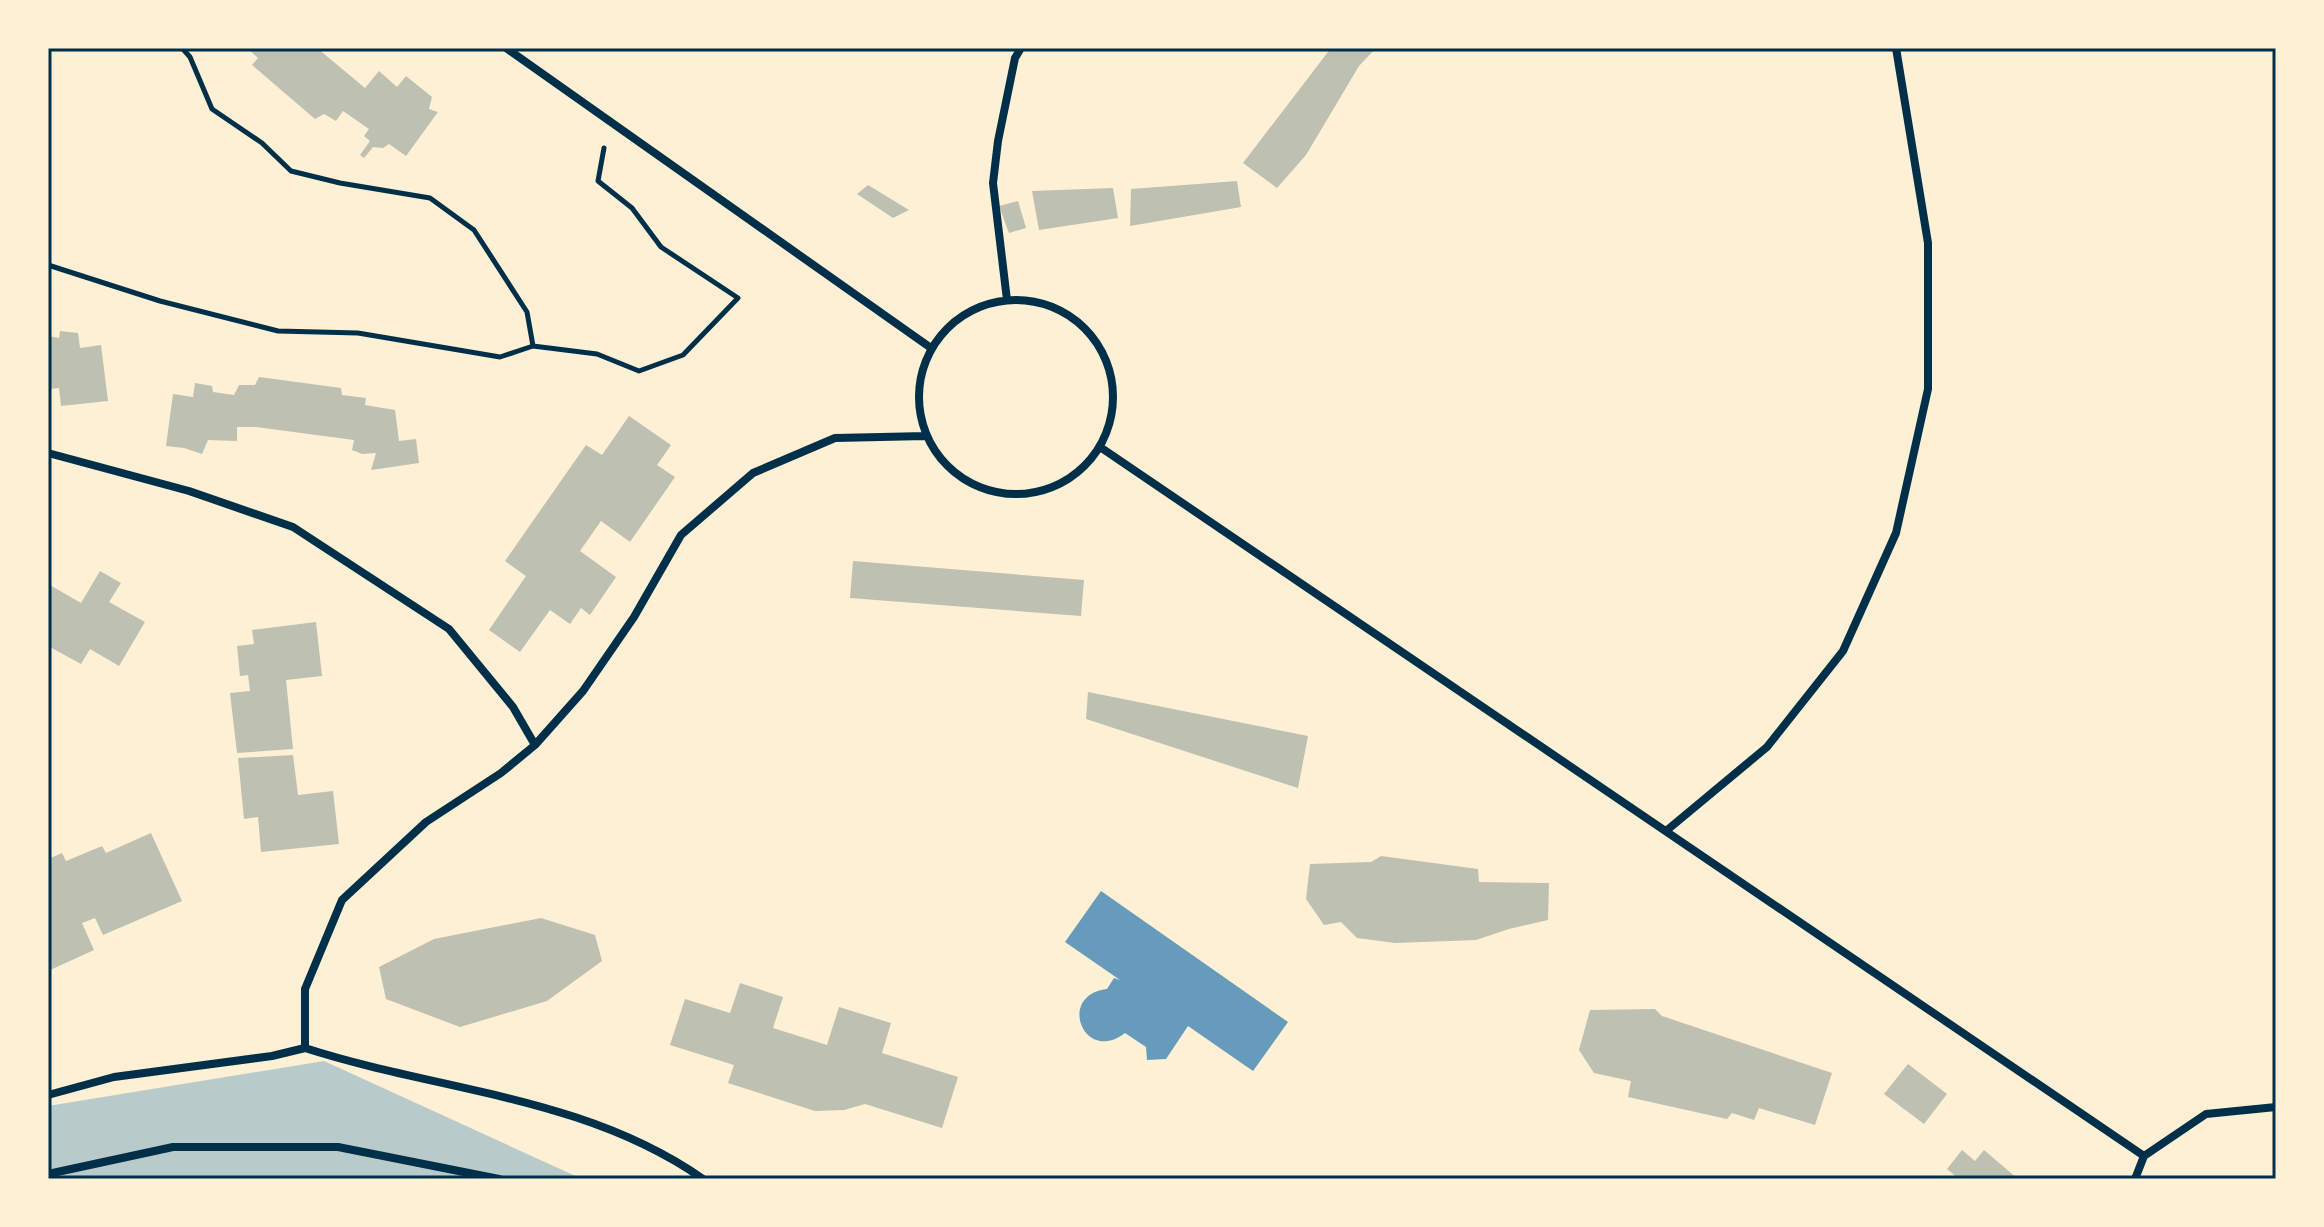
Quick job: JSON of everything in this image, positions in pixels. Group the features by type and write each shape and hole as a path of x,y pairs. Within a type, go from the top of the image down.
{"street":[{"path":"506,48 931,348"},
{"path":"1007,300 993,183 1015,58 1021,48"},
{"path":"1666,831 1767,747 1843,651 1896,533 1928,389 1928,243 1896,48"},
{"path":"1007,300 1037,301 1065,313 1090,332 1106,358 1113,388 1111,419 1100,447 1081,470 1055,487 1025,494 995,492 966,482 942,462 926,436 918,407 920,376 931,348 950,324 977,307 1007,300"},
{"path":"305,1048 305,989 342,900 426,822 501,773 535,745 583,691 625,630 681,535 753,473 835,438 926,436"},
{"path":"1100,447 2144,1156"},
{"path":"48,453 189,491 293,527 449,629 513,707 535,745"},
{"path":"48,1095 114,1077 272,1056 305,1048 351,1063 389,1069 542,1106 619,1134 686,1167 703,1179"},
{"path":"2135,1179 2144,1156 2206,1114 2276,1107"},
{"path":"48,1174 173,1147 338,1147 499,1179"}],"path":[{"path":"182,48 190,57 212,109 262,143 291,171 340,183 430,198 474,230 527,312 533,346"},
{"path":"48,265 160,301 278,331 358,333 500,357 533,346 597,354 639,371 683,355 738,298 661,247 632,208 598,181 609,121"}],"shaded area":[{"path":"324,1061 582,1179 48,1179 48,1106"}],"water":[{"path":"1101,891 1288,1022 1253,1071 1188,1026 1166,1059 1147,1060 1146,1047 1125,1033 1110,1041 1088,1035 1079,1014 1083,1003 1091,994 1107,989 1114,978 1120,980 1065,942"}],"building":[{"path":"247,48 317,48 365,88 379,71 397,87 406,76 432,97 429,109 438,112 406,156 389,144 383,148 373,147 364,158 360,155 370,141 364,136 369,129 343,111 336,121 324,114 315,119 252,65 258,58"},
{"path":"1331,48 1376,48 1359,66 1306,155 1277,188 1243,163"},
{"path":"1237,181 1241,207 1130,226 1131,189"},
{"path":"868,185 909,210 893,218 857,194"},
{"path":"1113,188 1118,218 1039,230 1032,191"},
{"path":"1018,201 1026,228 1009,233 999,206"},
{"path":"60,331 78,333 80,348 101,345 108,401 61,406 59,388 50,389 48,382 48,336 59,338"},
{"path":"259,377 341,388 342,395 366,398 365,405 395,410 399,441 416,439 419,463 371,470 376,453 362,454 352,450 354,440 256,427 237,427 237,441 208,440 202,454 166,446 173,394 193,397 195,383 212,386 213,392 234,395 239,385 255,385"},
{"path":"629,416 671,445 657,465 675,477 630,542 601,521 580,551 616,577 590,615 581,608 570,624 550,610 520,652 489,630 526,576 505,561 586,445 602,455"},
{"path":"853,561 1084,580 1081,616 850,598"},
{"path":"100,571 121,583 109,602 145,622 119,666 90,649 81,664 48,646 48,584 81,603"},
{"path":"316,622 322,676 286,680 293,749 237,753 230,693 250,691 248,675 240,676 237,646 254,644 252,630"},
{"path":"1088,692 1308,736 1298,788 1086,719"},
{"path":"293,755 298,795 333,791 339,844 261,852 258,817 244,819 238,758"},
{"path":"151,833 182,901 103,935 95,918 82,923 94,950 48,971 48,859 62,853 66,861 102,846 106,853"},
{"path":"1381,856 1478,869 1479,882 1549,883 1548,920 1476,940 1395,943 1357,938 1341,922 1324,925 1306,899 1310,864 1371,862"},
{"path":"541,918 595,935 602,961 547,1001 460,1027 386,999 379,967 434,939"},
{"path":"740,983 783,997 773,1028 827,1045 839,1007 891,1023 882,1053 958,1077 942,1128 865,1104 844,1110 815,1111 728,1083 734,1065 670,1045 685,999 730,1013"},
{"path":"1655,1009 1662,1016 1832,1073 1815,1125 1759,1108 1754,1120 1732,1113 1727,1119 1628,1097 1631,1081 1594,1073 1579,1050 1590,1010"},
{"path":"1908,1064 1947,1094 1924,1124 1884,1094"},
{"path":"1962,1150 1975,1161 1984,1150 2018,1179 1959,1179 1947,1169"}]}
